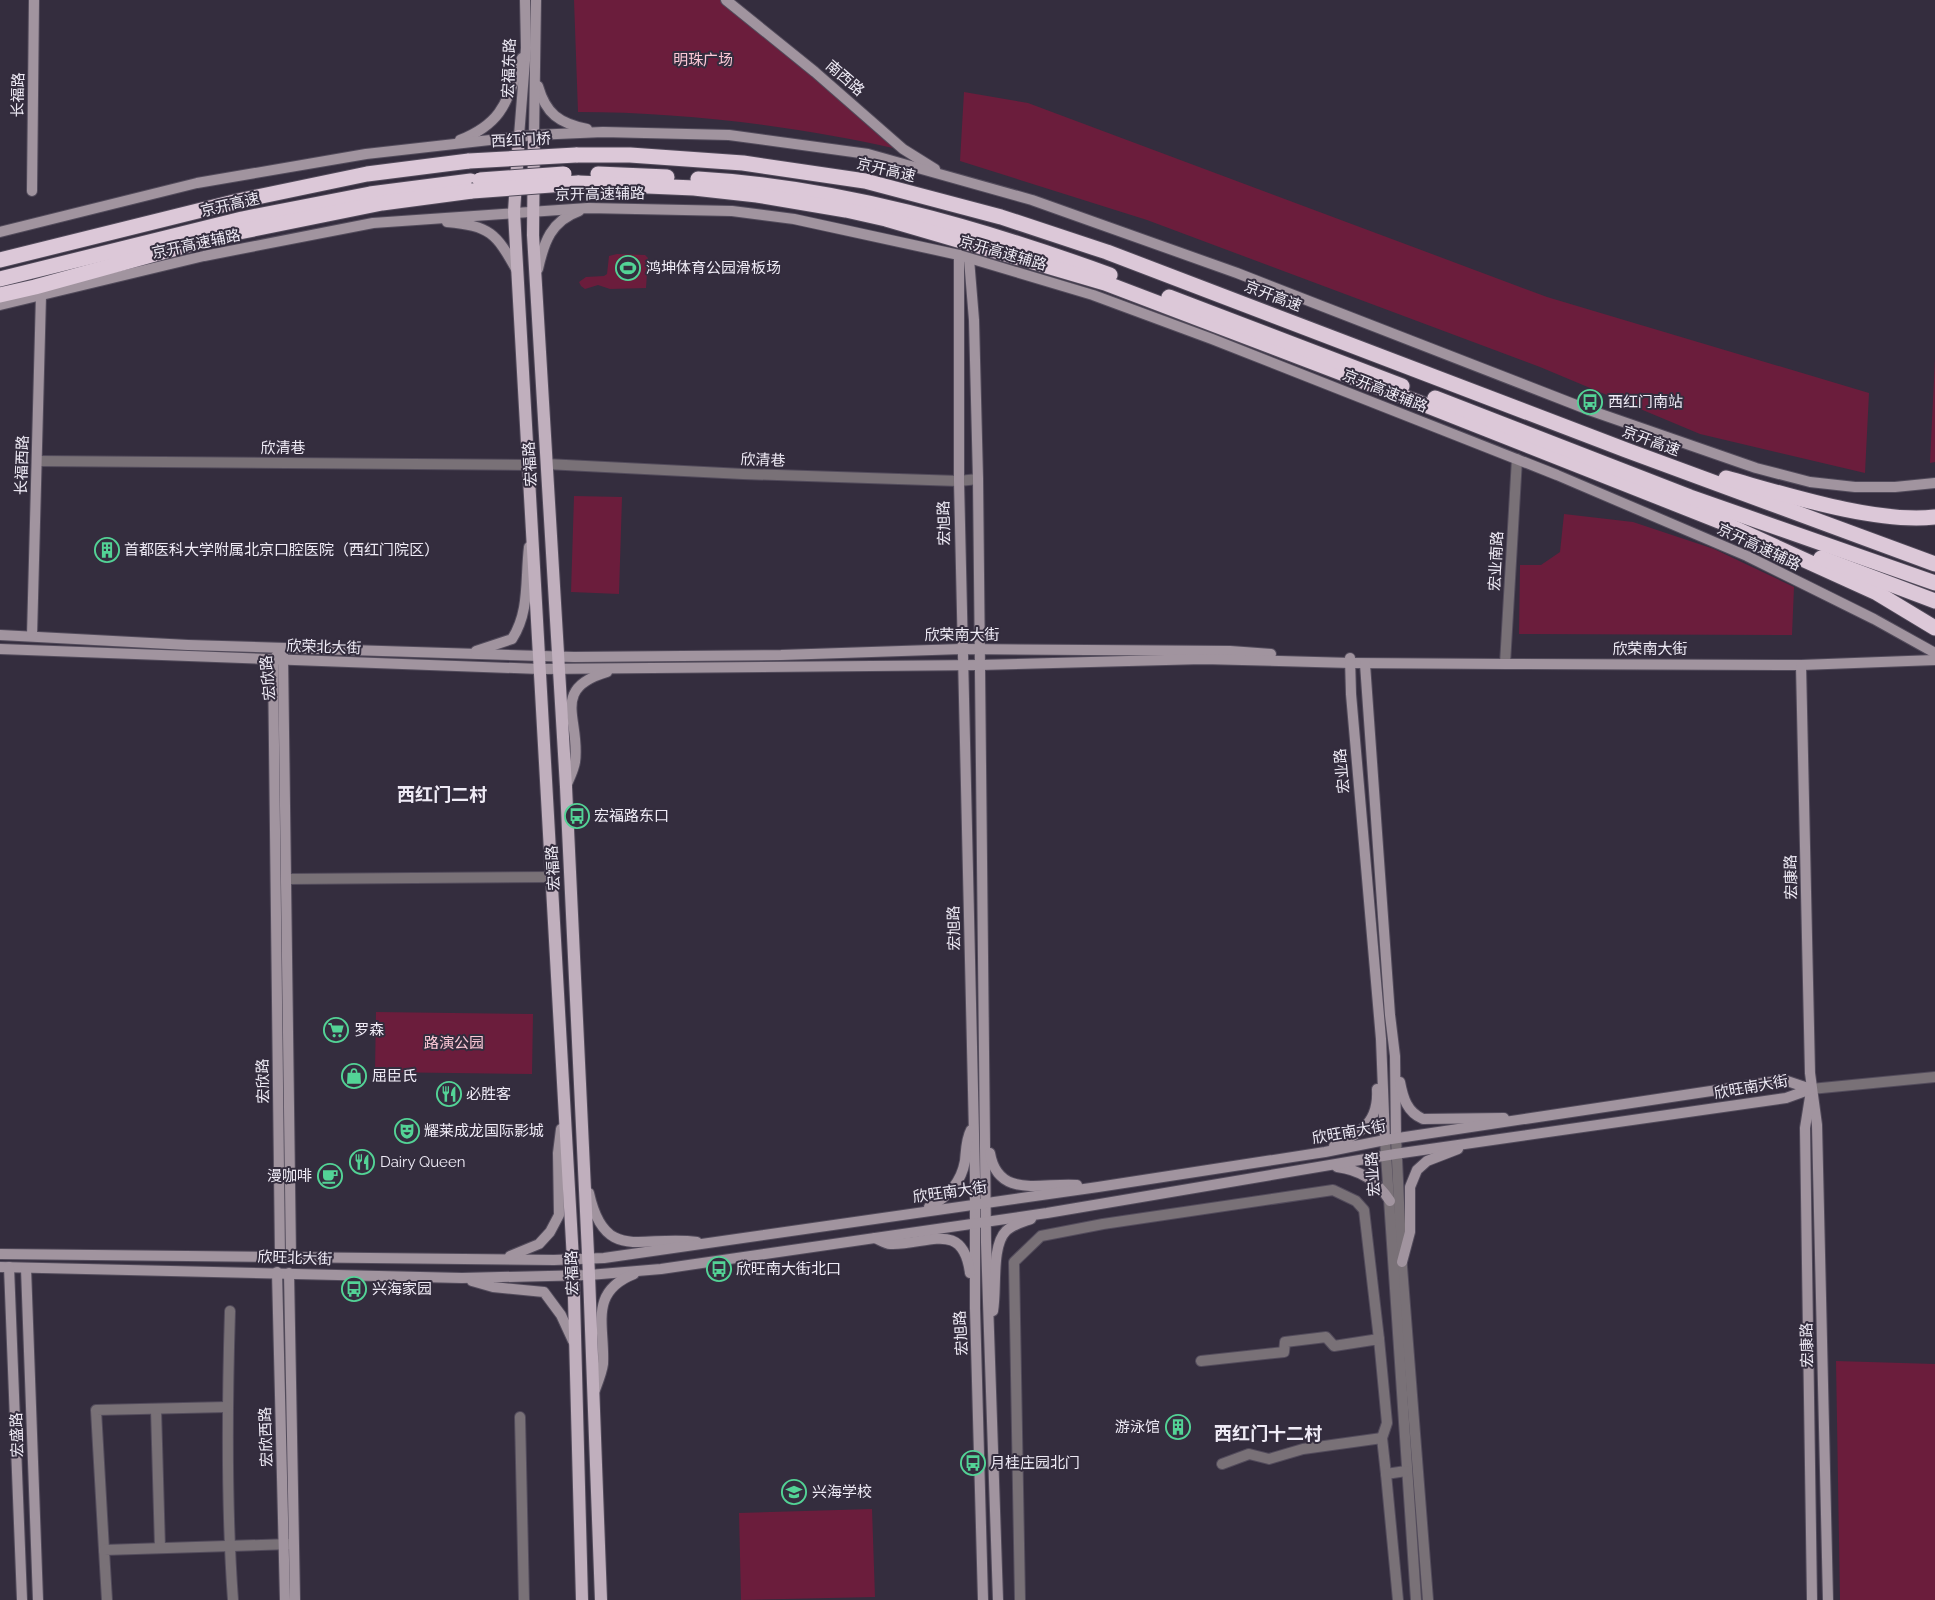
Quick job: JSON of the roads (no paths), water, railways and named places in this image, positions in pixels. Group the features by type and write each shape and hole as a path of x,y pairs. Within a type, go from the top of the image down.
{"highway":[{"name":"西红门桥","path":"469,160 576,155"},
{"name":"京开高速","path":"576,155 630,155 743,163 865,181 1001,217 1107,252 1626,450 1935,564"},
{"name":"京开高速","path":"0,260 238,201 367,174 469,160"},
{"path":"577,178 757,195 886,219 988,248 1140,296 1719,521 1935,601"},
{"path":"0,295 224,235 471,186 577,178 742,181 860,201 996,236 1222,316 1690,497 1935,582"},
{"name":"京开高速","path":"0,280 242,219 370,194 471,186"},
{"path":"1626,450 1835,507 1888,515 1935,517"},
{"path":"1719,521 1877,593 1935,628"}],"main road":[{"name":"宏福路","path":"534,135 533,210 557,663 566,787 589,1275 601,1600"},
{"name":"宏福路","path":"519,136 514,212 530,465 573,1260 582,1600"}],"street":[{"name":"长福路","path":"32,191 34,0"},
{"name":"宏福东路","path":"519,136 526,48 525,0"},
{"name":"宏福东路","path":"534,135 536,0"},
{"name":"南西路","path":"726,0 815,72 903,149 946,176"},
{"path":"453,143 468,137 499,115 508,102 526,48"},
{"path":"535,78 543,102 552,114 571,126 603,132"},
{"path":"0,232 198,183 366,154 534,135 603,132 729,135 868,154 1032,200 1113,227 1598,413 1756,468 1810,482 1855,487 1895,488 1935,483"},
{"path":"537,272 542,248 550,230 570,214 588,208"},
{"name":"京开高速辅路","path":"0,305 204,256 373,223 533,210 588,208 666,208 732,211 794,219 853,230 959,255 1120,305 1212,339 1517,459 1747,556 1874,619 1935,653"},
{"path":"419,219 466,224 487,230 505,250 518,273"},
{"name":"宏旭路","path":"959,255 958,481 974,1124 975,1308 983,1600"},
{"name":"宏旭路","path":"969,259 974,320 978,479 986,1221 998,1600"},
{"name":"长福西路","path":"32,636 41,295"},
{"name":"宏业南路","path":"1505,664 1517,459"},
{"name":"欣清巷","path":"37,462 530,465"},
{"name":"欣清巷","path":"546,464 743,474 958,481 978,479"},
{"path":"465,654 512,639 521,625 526,607 527,565 532,522"},
{"name":"欣荣北大街","path":"0,635 465,654 540,663"},
{"name":"宏欣路","path":"280,1258 273,660 281,647"},
{"name":"宏欣路","path":"281,647 284,661 291,1258"},
{"name":"欣荣北大街","path":"0,649 284,661 557,663"},
{"name":"欣荣南大街","path":"557,663 962,649 1230,651 1351,660 1365,664 1801,665 1935,660"},
{"name":"欣荣南大街","path":"557,663 620,668 980,665 1203,659 1351,660"},
{"name":"宏业路","path":"1351,660 1351,694 1428,1600"},
{"name":"宏业路","path":"1365,664 1395,1056 1390,1139"},
{"name":"宏康路","path":"1801,665 1811,1089 1817,1125 1828,1600"},
{"path":"566,787 575,762 572,699 574,693 579,685 590,677 620,668"},
{"path":"287,879 552,877"},
{"path":"1325,1152 1358,1134 1369,1123 1375,1112 1378,1101 1376,1063 1381,1039"},
{"path":"1395,1056 1404,1100 1415,1115 1435,1120 1480,1116 1528,1119"},
{"path":"1811,1089 1935,1077"},
{"name":"欣旺南大街","path":"588,1259 708,1244 923,1210 1098,1187 1325,1152 1390,1139 1784,1080 1811,1089"},
{"name":"宏康路","path":"1811,1089 1805,1128 1812,1600"},
{"name":"欣旺南大街","path":"589,1275 661,1269 1047,1213 1391,1155 1786,1098 1811,1089"},
{"path":"499,1259 539,1244 550,1232 559,1216 558,1153 564,1106"},
{"path":"923,1210 943,1200 952,1191 960,1177 968,1135 974,1124"},
{"path":"985,1127 991,1161 1000,1176 1013,1185 1060,1184 1098,1187"},
{"path":"1399,1265 1410,1232 1410,1187 1417,1170 1427,1161 1468,1144"},
{"name":"宏业路","path":"1391,1155 1390,1201 1399,1265 1406,1471 1416,1600"},
{"path":"1326,1166 1347,1168 1366,1175 1380,1186 1390,1201"},
{"path":"584,1168 597,1222 613,1239 630,1242 675,1239 708,1244"},
{"path":"1020,1600 1014,1262 1040,1236 1103,1224 1333,1190 1356,1201 1364,1210 1387,1423 1382,1438 1398,1600"},
{"path":"989,1326 996,1294 995,1264 997,1248 1006,1231 1047,1213"},
{"path":"875,1238 889,1244 937,1238 959,1244 968,1260 975,1308"},
{"name":"欣旺北大街","path":"0,1254 280,1258 588,1259"},
{"name":"欣旺北大街","path":"4,1267 277,1272 462,1278 573,1277 589,1275"},
{"name":"宏盛路","path":"4,1267 22,1600"},
{"name":"宏盛路","path":"26,1268 38,1600"},
{"path":"593,1396 603,1366 601,1314 608,1293 617,1282 633,1274 661,1269"},
{"name":"宏欣西路","path":"277,1272 289,1544 296,1600"},
{"name":"宏欣西路","path":"285,1600 289,1544 289,1273"},
{"path":"462,1278 493,1287 544,1292 561,1315 574,1345"},
{"path":"230,1310 227,1407 229,1546 233,1600"},
{"path":"1201,1361 1284,1352 1285,1342 1326,1337 1334,1346 1379,1339"},
{"path":"107,1600 96,1410 227,1407"},
{"path":"156,1409 160,1548"},
{"path":"520,1417 524,1600"},
{"path":"1222,1464 1249,1454 1268,1460 1303,1449 1382,1438"},
{"path":"1386,1474 1406,1471"},
{"path":"104,1550 289,1544"}],"place":[{"name":"鸿坤体育公园滑板场","path":"628,268"},
{"name":"西红门南站","path":"1590,402"},
{"name":"首都医科大学附属北京口腔医院（西红门院区）","path":"107,550"},
{"name":"宏福路东口","path":"577,816"},
{"name":"罗森","path":"336,1030"},
{"name":"屈臣氏","path":"354,1076"},
{"name":"必胜客","path":"449,1094"},
{"name":"耀莱成龙国际影城","path":"407,1131"},
{"name":"Dairy Queen","path":"362,1162"},
{"name":"漫咖啡","path":"330,1176"},
{"name":"欣旺南大街北口","path":"719,1269"},
{"name":"兴海家园","path":"354,1289"},
{"name":"游泳馆","path":"1178,1427"},
{"name":"月桂庄园北门","path":"973,1463"},
{"name":"兴海学校","path":"794,1492"}],"district":[{"name":"西红门二村","path":"442,794"},
{"name":"西红门十二村","path":"1268,1433"}],"park label":[{"name":"明珠广场","path":"703,60"},
{"name":"路演公园","path":"454,1043"}]}
